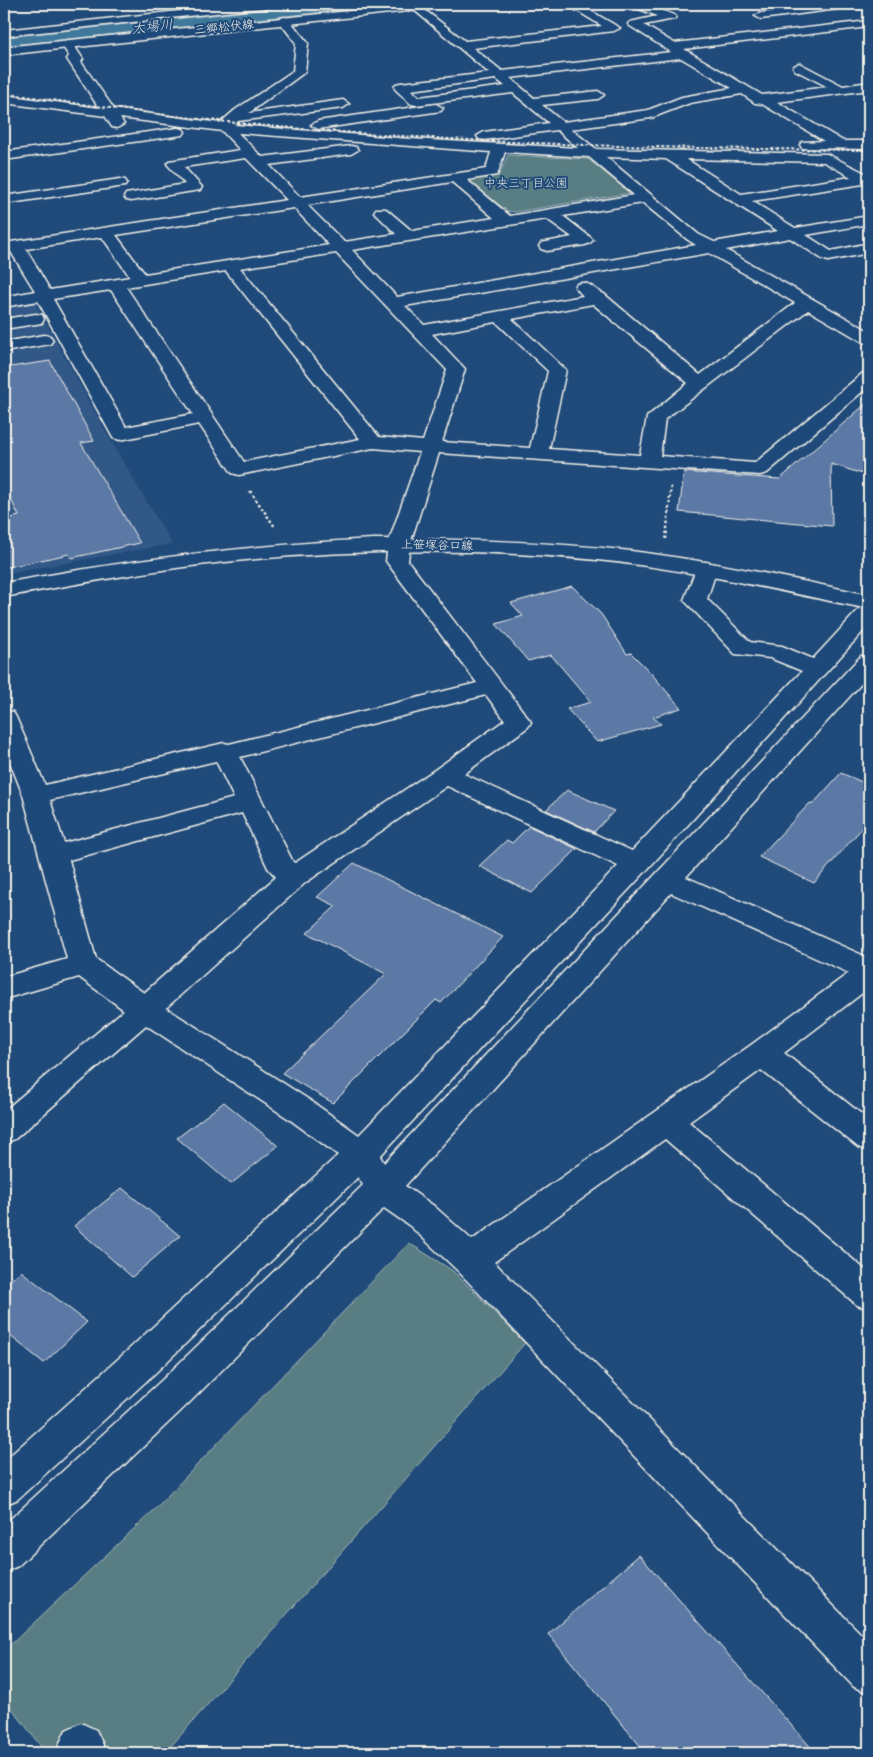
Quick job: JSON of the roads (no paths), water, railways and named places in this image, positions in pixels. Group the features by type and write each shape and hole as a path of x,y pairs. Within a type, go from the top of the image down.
{"street":[{"name":"三郷松伏線","path":"4,51 67,44 285,11 417,7 445,4"},
{"path":"464,45 614,28 571,4"},
{"path":"636,4 670,17 634,24 840,145"},
{"path":"417,7 693,237 869,338"},
{"path":"761,16 839,10 868,24"},
{"path":"4,33 285,11 302,43 299,72 228,123"},
{"path":"598,94 416,101 400,88 499,75 672,47 868,24"},
{"path":"67,44 77,59 73,59 128,139"},
{"path":"642,44 672,47"},
{"path":"484,62 504,60"},
{"path":"686,68 704,66"},
{"path":"799,68 840,89"},
{"path":"763,99 869,86"},
{"path":"4,88 109,114 228,123 274,132 317,130 524,96"},
{"path":"131,197 195,187 174,164 336,152 480,137 651,114 687,100 745,90"},
{"path":"4,99 109,114 317,130 579,141 869,145"},
{"path":"4,156 128,139 355,103"},
{"path":"98,127 109,114"},
{"path":"4,1130 145,1009 295,876 410,789 445,775 519,722 398,561 399,544 456,369 253,158 228,123"},
{"path":"317,130 410,143 499,149 671,156 827,158 867,180"},
{"path":"317,130 336,152"},
{"path":"90,144 152,225"},
{"path":"204,417 120,434 43,295 43,291 10,247 492,172 499,149"},
{"path":"671,156 828,256 869,248"},
{"path":"455,178 506,225"},
{"path":"738,199 867,180"},
{"path":"4,200 120,183"},
{"path":"4,302 409,237 506,225 549,213 646,198"},
{"path":"574,210 589,220"},
{"path":"381,212 409,237"},
{"path":"547,246 585,240 549,213"},
{"path":"392,302 869,220"},
{"path":"106,232 141,280"},
{"path":"230,266 373,442"},
{"path":"566,272 700,383"},
{"path":"115,283 238,469 373,442 760,469 869,377"},
{"path":"420,330 598,298"},
{"path":"648,461 656,417 807,302"},
{"path":"499,316 556,370 538,454"},
{"path":"4,324 36,319"},
{"path":"4,347 44,340"},
{"name":"上笹塚谷口線","path":"4,590 76,575 163,561 301,548 399,544 539,549 661,562 706,569 869,602"},
{"path":"706,569 695,600 743,649 774,651 818,669"},
{"path":"4,1486 140,1363 362,1154 636,864 869,612"},
{"path":"4,1552 175,1392 382,1188 869,661"},
{"path":"36,796 224,751 226,753 364,723 492,686"},
{"path":"4,717 36,796 54,854 83,965 145,1009 300,1110 362,1154 382,1188 422,1216 470,1260 869,1672"},
{"path":"226,753 282,868 295,876"},
{"path":"445,775 636,864"},
{"path":"54,854 249,803"},
{"path":"470,1260 762,1053 869,972 668,880"},
{"path":"4,988 83,965"},
{"path":"762,1053 869,1138"},
{"path":"666,1121 869,1294"}],"water":[{"name":"大場川","path":"318,4 397,4 4,46 4,37"}],"railway":[{"path":"4,93 207,120 397,136 599,145 869,150"}],"park label":[{"name":"中央三丁目公園","path":"526,183"}]}
